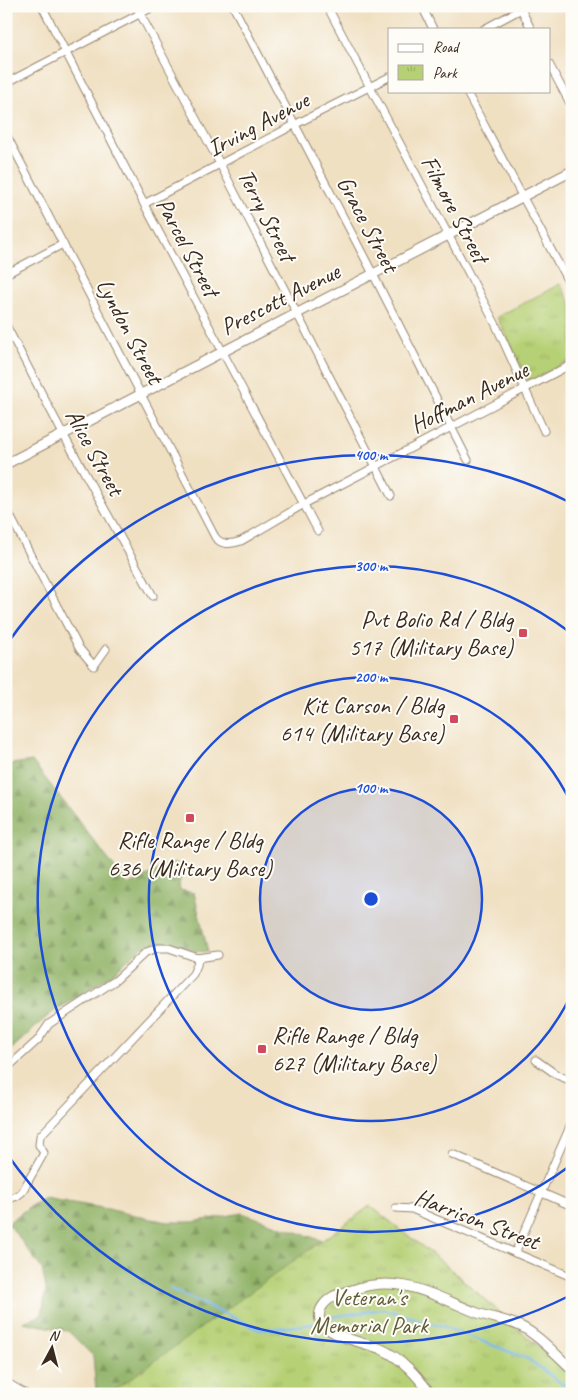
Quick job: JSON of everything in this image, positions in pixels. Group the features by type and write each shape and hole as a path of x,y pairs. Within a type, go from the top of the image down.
{"street":[{"name":"Parcel Street","path":"42,6 144,204 318,531"},
{"name":"Terry Street","path":"136,6 220,164 391,496"},
{"path":"6,83 155,6"},
{"name":"Grace Street","path":"233,6 468,460"},
{"name":"Filmore Street","path":"328,6 495,323 544,431"},
{"path":"422,6 433,28"},
{"path":"486,28 523,7 531,28"},
{"path":"550,66 572,107"},
{"name":"Irving Avenue","path":"144,204 388,78"},
{"path":"467,92 572,289"},
{"name":"Lyndon Street","path":"6,134 216,537 223,543"},
{"name":"Prescott Avenue","path":"6,464 572,172"},
{"path":"6,274 63,244"},
{"name":"Alice Street","path":"6,325 153,596"},
{"name":"Hoffman Avenue","path":"223,543 234,543 241,540 304,504 572,364"},
{"path":"6,508 78,648 94,666 106,650"},
{"path":"6,1069 38,1040 49,1024 116,980 146,952 158,948 169,948 198,958 218,955"},
{"path":"7,1199 22,1192 44,1153 38,1144 40,1136 193,974 198,958"},
{"path":"536,1060 557,1075 572,1081"},
{"path":"516,1252 572,1122"},
{"path":"452,1154 572,1206"},
{"name":"Harrison Street","path":"396,1208 412,1209 572,1277"},
{"path":"431,1394 413,1372 393,1355 328,1330 320,1320 320,1310 323,1305 333,1296 357,1288 378,1284 403,1284 523,1328 535,1336 572,1369"},
{"path":"6,1382 26,1394"}],"green space":[{"path":"560,284 572,305 572,359 535,379 528,380 497,317"},
{"path":"32,761 128,885 175,862 183,869 179,884 180,890 194,893 208,952 195,951 166,942 151,943 141,948 111,975 50,1014 6,1054 6,765"},
{"path":"44,1198 168,1222 193,1222 242,1213 323,1241 370,1206 442,1262 572,1376 572,1394 91,1394 96,1390 93,1356 68,1331 23,1322 42,1315 46,1288 42,1269 8,1223"},
{"name":"Veteran's Memorial Park","path":"370,1206 442,1262 572,1376 572,1394 109,1394"}],"waterway":[{"path":"171,1289 260,1330 315,1324"},
{"path":"332,1317 383,1309 445,1327 528,1359 572,1391"}],"place":[{"name":"Pvt Bolio Rd / Bldg 517 (Military Base)","path":"523,633"},
{"name":"Kit Carson / Bldg 614 (Military Base)","path":"454,719"},
{"name":"Rifle Range / Bldg 636 (Military Base)","path":"190,818"},
{"name":"Rifle Range / Bldg 627 (Military Base)","path":"262,1049"}]}
